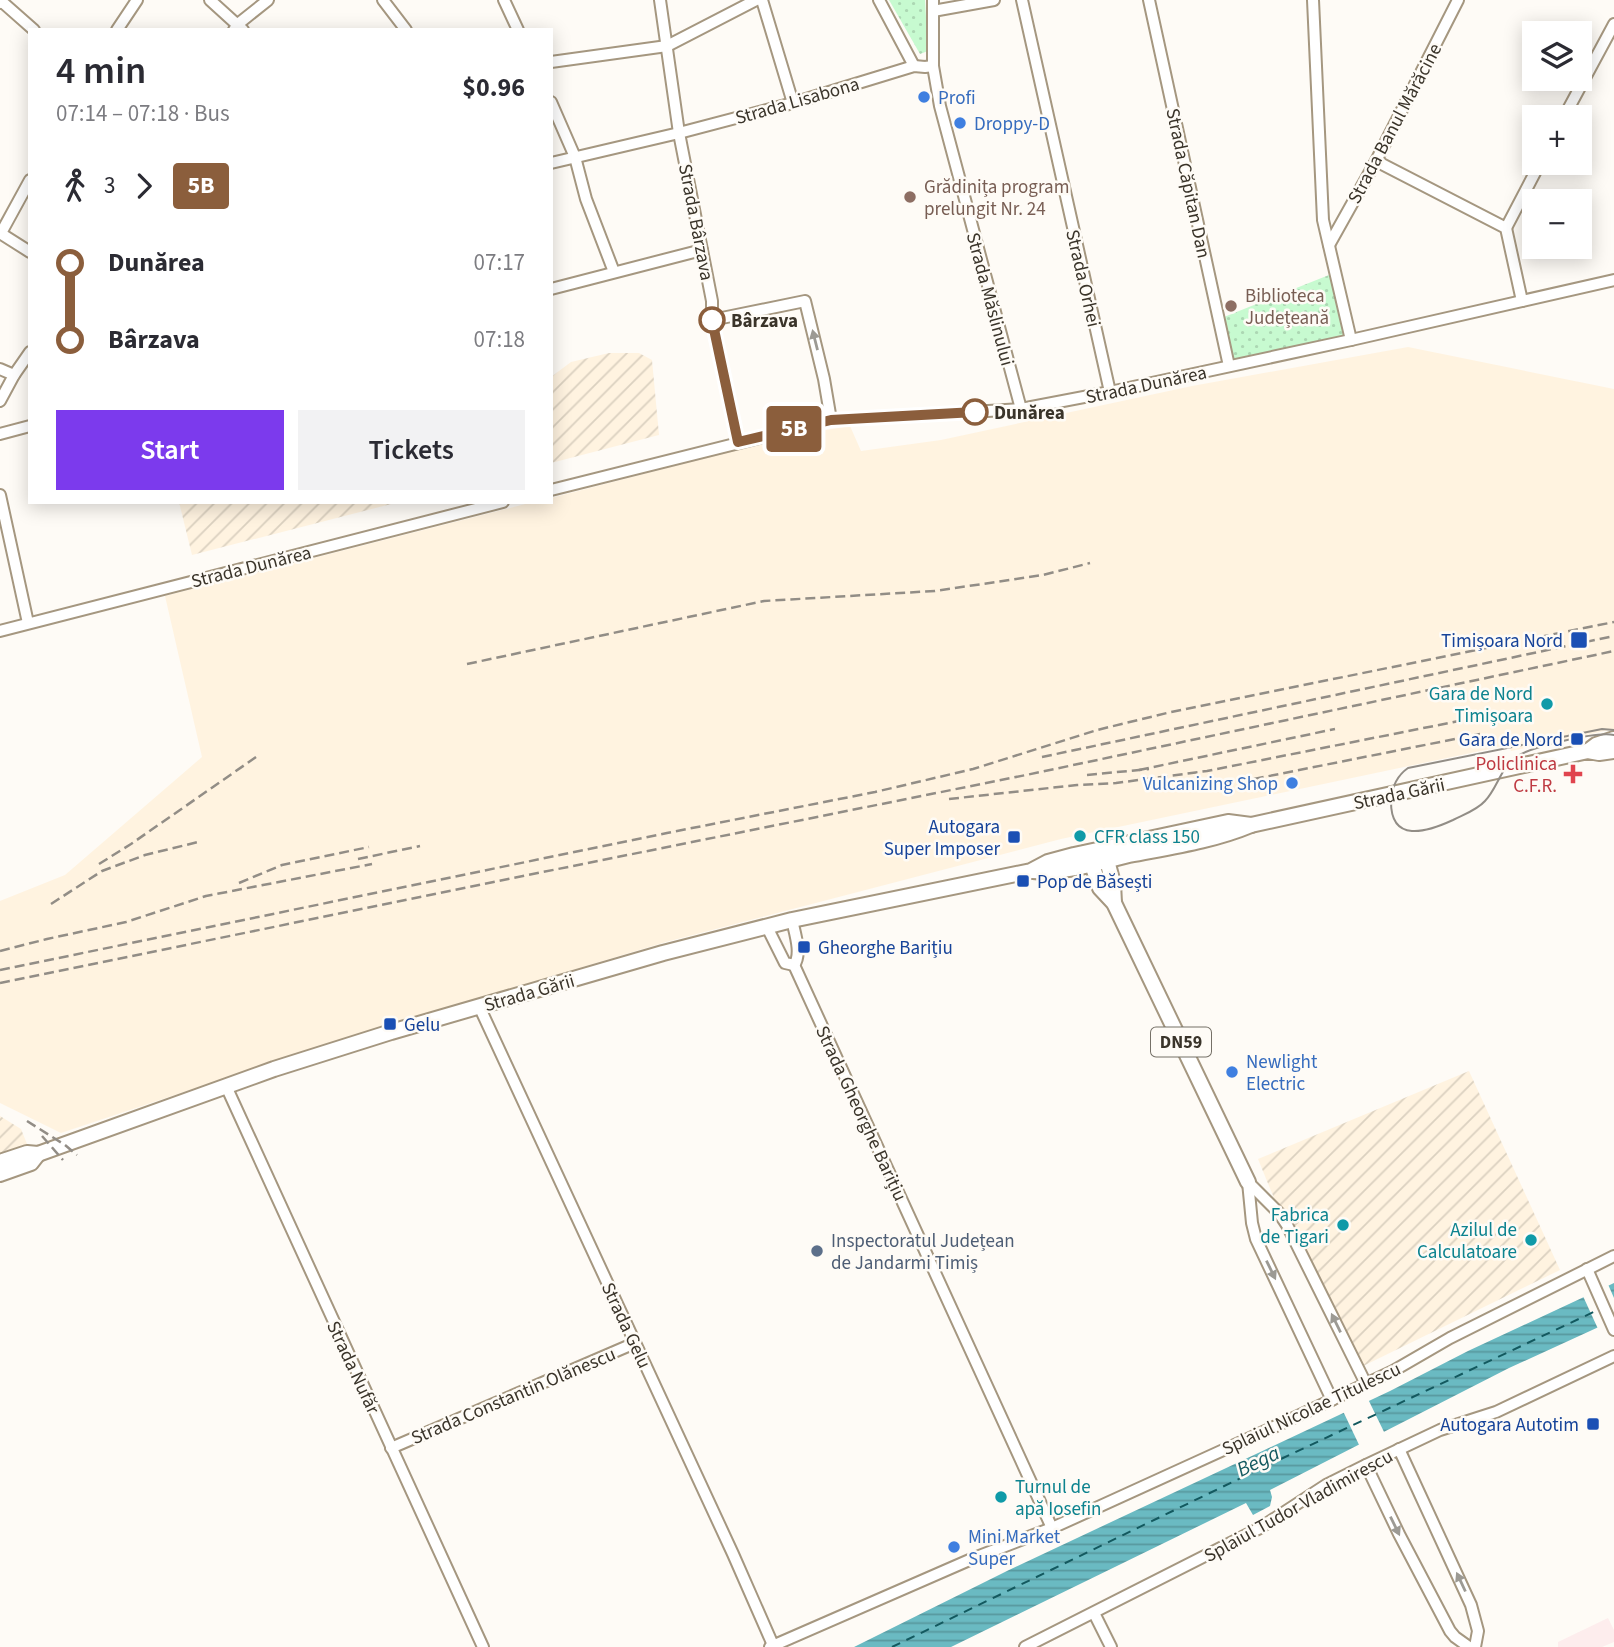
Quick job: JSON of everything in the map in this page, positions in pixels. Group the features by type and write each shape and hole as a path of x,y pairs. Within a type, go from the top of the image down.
{"main road":[{"name":"Strada Gării","path":"1588,751 1614,739"},
{"name":"Strada Gării","path":"0,1162 27,1153 38,1154 360,1041 663,953 792,920 1031,871 1050,872 1105,854 1230,833 1251,825 1588,751 1614,751"},
{"name":"DN59","path":"1105,854 1113,883 1114,903"},
{"name":"DN59","path":"1089,858 1100,888 1114,903 1248,1181"},
{"name":"Strada Gării","path":"0,1174 31,1163 38,1154"}],"street":[{"path":"0,0 32,28"},
{"path":"118,28 137,0"},
{"path":"210,0 238,28 268,0"},
{"path":"383,0 404,28"},
{"path":"504,0 517,28"},
{"name":"Strada Bârzava","path":"660,0 679,133 712,301 712,320 738,442"},
{"path":"553,62 667,46 756,0"},
{"path":"762,0 793,103"},
{"path":"879,0 914,66 933,66"},
{"path":"933,6 994,0"},
{"name":"Strada Orhei","path":"1022,0 1110,392"},
{"name":"Strada Căpitan Dan","path":"1149,0 1229,366"},
{"path":"1313,0 1323,220 1350,340"},
{"name":"Strada Banul Mărăcine","path":"1329,245 1376,161 1458,0"},
{"name":"Strada Măslinului","path":"933,6 933,66 940,106 1021,409"},
{"path":"1570,105 1614,24"},
{"name":"Strada Lisabona","path":"553,162 793,103 914,66"},
{"path":"553,107 575,157 586,199 614,272"},
{"path":"1376,161 1506,228"},
{"path":"1522,301 1506,228 1534,175"},
{"path":"28,184 1,233 28,251"},
{"path":"553,288 702,250"},
{"name":"Strada Dunărea","path":"553,489 831,420 1021,409 1350,340 1614,280"},
{"path":"712,320 805,301 831,420"},
{"path":"0,401 28,355"},
{"path":"0,369 14,375"},
{"path":"0,434 28,427"},
{"path":"0,495 28,623"},
{"name":"Strada Dunărea","path":"0,631 495,504"},
{"name":"Strada Gheorghe Barițiu","path":"792,920 798,954 794,965"},
{"name":"Strada Gheorghe Barițiu","path":"767,927 782,959 787,965 794,965"},
{"name":"Strada Gheorghe Barițiu","path":"794,965 1052,1528"},
{"name":"Strada Gelu","path":"479,1006 772,1646"},
{"name":"Strada Nufăr","path":"226,1086 483,1647"},
{"path":"1248,1181 1287,1225 1366,1384"},
{"path":"1248,1181 1256,1239 1332,1400"},
{"name":"Splaiul Nicolae Titulescu","path":"772,1646 974,1558 1052,1528 1332,1400 1450,1338 1589,1274 1614,1256"},
{"path":"1589,1274 1614,1330"},
{"name":"Strada Constantin Olănescu","path":"391,1448 635,1343"},
{"name":"Splaiul Tudor Vladimirescu","path":"1025,1647 1260,1528 1326,1485 1366,1465 1440,1430 1496,1412 1614,1356"},
{"path":"1399,1449 1471,1605 1478,1631 1475,1647"},
{"path":"1366,1465 1450,1631 1469,1647"},
{"path":"1094,1613 1111,1647"}],"shaded area":[{"path":"1408,347 1614,389 1614,729 1511,751 1509,745 1061,839 666,942 337,1041 61,1133 0,1103 0,901 65,875 202,757 165,596 525,504 553,504 553,497 790,436 850,426 861,451 941,440 1192,386"},
{"path":"609,353 639,353 652,360 659,435 553,462 553,376 571,362"},
{"path":"179,504 391,504 192,555"},
{"path":"1469,1071 1560,1270 1359,1368 1274,1198 1258,1159"},
{"path":"0,1116 21,1129 27,1144 0,1153"},
{"path":"1608,1618 1614,1630 1614,1642 1602,1647 1558,1647 1558,1642"}],"green space":[{"path":"889,0 925,0 928,51 920,54"},
{"path":"1329,275 1345,335 1234,359 1224,317"}],"water":[{"name":"Bega","path":"1614,1283 1614,1320 1509,1368 1270,1490 1270,1506 1253,1515 1246,1503 951,1647 854,1647 1009,1570"}],"pier":[{"path":"1607,1282 1614,1298 1614,1324 1599,1331 1582,1294"},
{"path":"1367,1397 1386,1436 1361,1449 1342,1409"}],"ferry route":[{"path":"892,1647 1249,1474 1600,1309"}],"tram line":[{"path":"1614,730 1602,729 1408,768 1394,786 1392,814 1403,829 1422,831 1432,828 1482,804 1516,757 1579,738 1614,735"}],"railway":[{"path":"467,664 764,601 935,591 1043,575 1090,563"},
{"path":"0,970 875,792 973,769 1097,730 1171,712 1614,622"},
{"path":"1042,757 1614,636"},
{"path":"0,983 1026,775 1614,651"},
{"path":"949,799 1116,783 1207,771 1464,720"},
{"path":"1139,770 1335,729"},
{"path":"1179,782 1210,783 1254,779 1480,734"},
{"path":"99,864 259,755"},
{"path":"1087,775 1149,769"},
{"path":"51,904 102,871 145,855 198,842"},
{"path":"358,859 420,846"},
{"path":"239,883 282,865 369,847"},
{"path":"0,951 126,922 206,896 372,864"},
{"path":"27,1121 77,1155"},
{"path":"42,1136 63,1160"}],"bus line":[{"name":"5B","path":"712,320 738,442 831,420 975,412"}],"place":[{"name":"Profi","path":"924,97"},
{"name":"Droppy-D","path":"960,123"},
{"name":"Grădinița program prelungit Nr. 24","path":"910,197"},
{"name":"Biblioteca Județeană","path":"1231,306"},
{"name":"Bârzava","path":"712,320"},
{"name":"Dunărea","path":"975,412"},
{"name":"Timișoara Nord","path":"1579,640"},
{"name":"Gara de Nord Timișoara","path":"1547,704"},
{"name":"Gara de Nord","path":"1577,739"},
{"name":"Policlinica C.F.R.","path":"1573,774"},
{"name":"Vulcanizing Shop","path":"1292,783"},
{"name":"CFR class 150","path":"1080,836"},
{"name":"Autogara Super Imposer","path":"1014,837"},
{"name":"Pop de Băsești","path":"1023,881"},
{"name":"Gheorghe Barițiu","path":"804,947"},
{"name":"Gelu","path":"390,1024"},
{"name":"Newlight Electric","path":"1232,1072"},
{"name":"Fabrica de Tigari","path":"1343,1225"},
{"name":"Azilul de Calculatoare","path":"1531,1240"},
{"name":"Inspectoratul Județean de Jandarmi Timiș","path":"817,1251"},
{"name":"Autogara Autotim","path":"1593,1424"},
{"name":"Turnul de apă Iosefin","path":"1001,1497"},
{"name":"Mini Market Super","path":"954,1547"}]}
